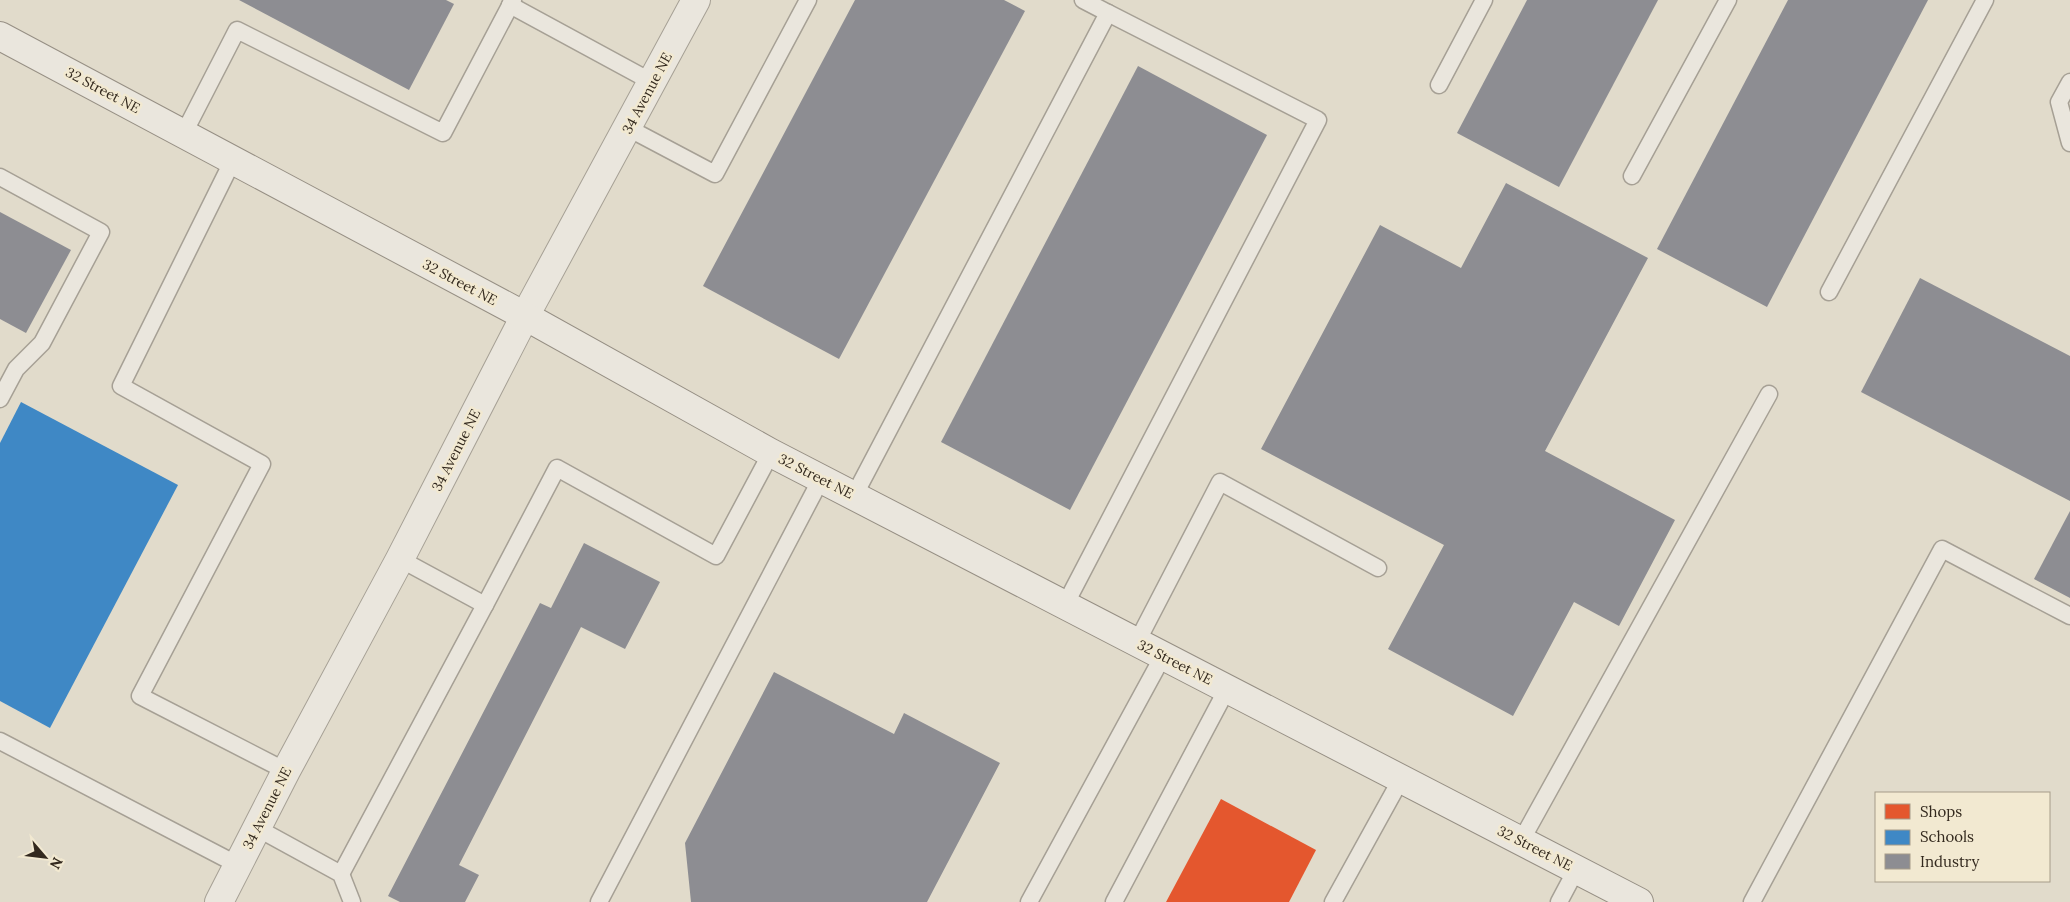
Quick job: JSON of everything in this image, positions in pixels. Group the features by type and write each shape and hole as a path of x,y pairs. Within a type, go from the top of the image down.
{"street":[{"name":"34 Avenue NE","path":"219,902 286,771 400,559 525,316 696,0"},
{"name":"32 Street NE","path":"0,36 184,132 525,316 771,453 1639,902"}],"lane":[{"path":"628,128 715,174 808,0"},
{"path":"1064,605 1318,120 1083,0"},
{"path":"1439,85 1484,0"},
{"path":"1632,176 1728,0"},
{"path":"1829,292 1985,0"},
{"path":"184,132 237,30 443,133 512,3 652,82"},
{"path":"854,496 1108,13"},
{"path":"2070,82 2059,102 2070,143"},
{"path":"233,160 121,386 262,464 140,696 286,771"},
{"path":"0,177 101,232 42,343 16,368 0,400"},
{"path":"1521,841 1769,394"},
{"path":"341,874 557,468 716,556 771,453"},
{"path":"598,902 821,479"},
{"path":"1136,642 1220,482 1378,568"},
{"path":"1752,902 1942,549 2070,616"},
{"path":"400,559 485,605"},
{"path":"1029,902 1163,656"},
{"path":"1114,902 1227,689"},
{"path":"0,741 238,865"},
{"path":"1333,902 1401,779"},
{"path":"257,828 341,874 352,902"},
{"path":"1559,902 1576,870"}],"building: Shops":[{"path":"1221,799 1316,850 1289,902 1166,902"}],"building: Schools":[{"path":"21,402 178,485 50,728 0,701 0,443"}],"building: Industry":[{"path":"239,0 446,0 454,4 409,90"},
{"path":"855,0 1004,0 1025,11 839,359 703,286"},
{"path":"1527,0 1658,0 1559,187 1457,133"},
{"path":"1788,0 1928,0 1767,307 1657,249"},
{"path":"1138,66 1267,135 1070,510 941,442"},
{"path":"1506,183 1648,258 1545,451 1675,520 1619,626 1574,602 1513,716 1388,649 1444,545 1261,449 1380,225 1461,268"},
{"path":"0,212 71,250 26,333 0,319"},
{"path":"1920,278 2070,356 2070,501 1861,392"},
{"path":"2070,511 2070,598 2034,579"},
{"path":"584,543 660,582 625,649 581,627 459,865 479,875 465,902 400,902 388,896 540,603 551,608"},
{"path":"774,672 894,734 904,713 1000,763 927,902 691,902 685,843"}]}
